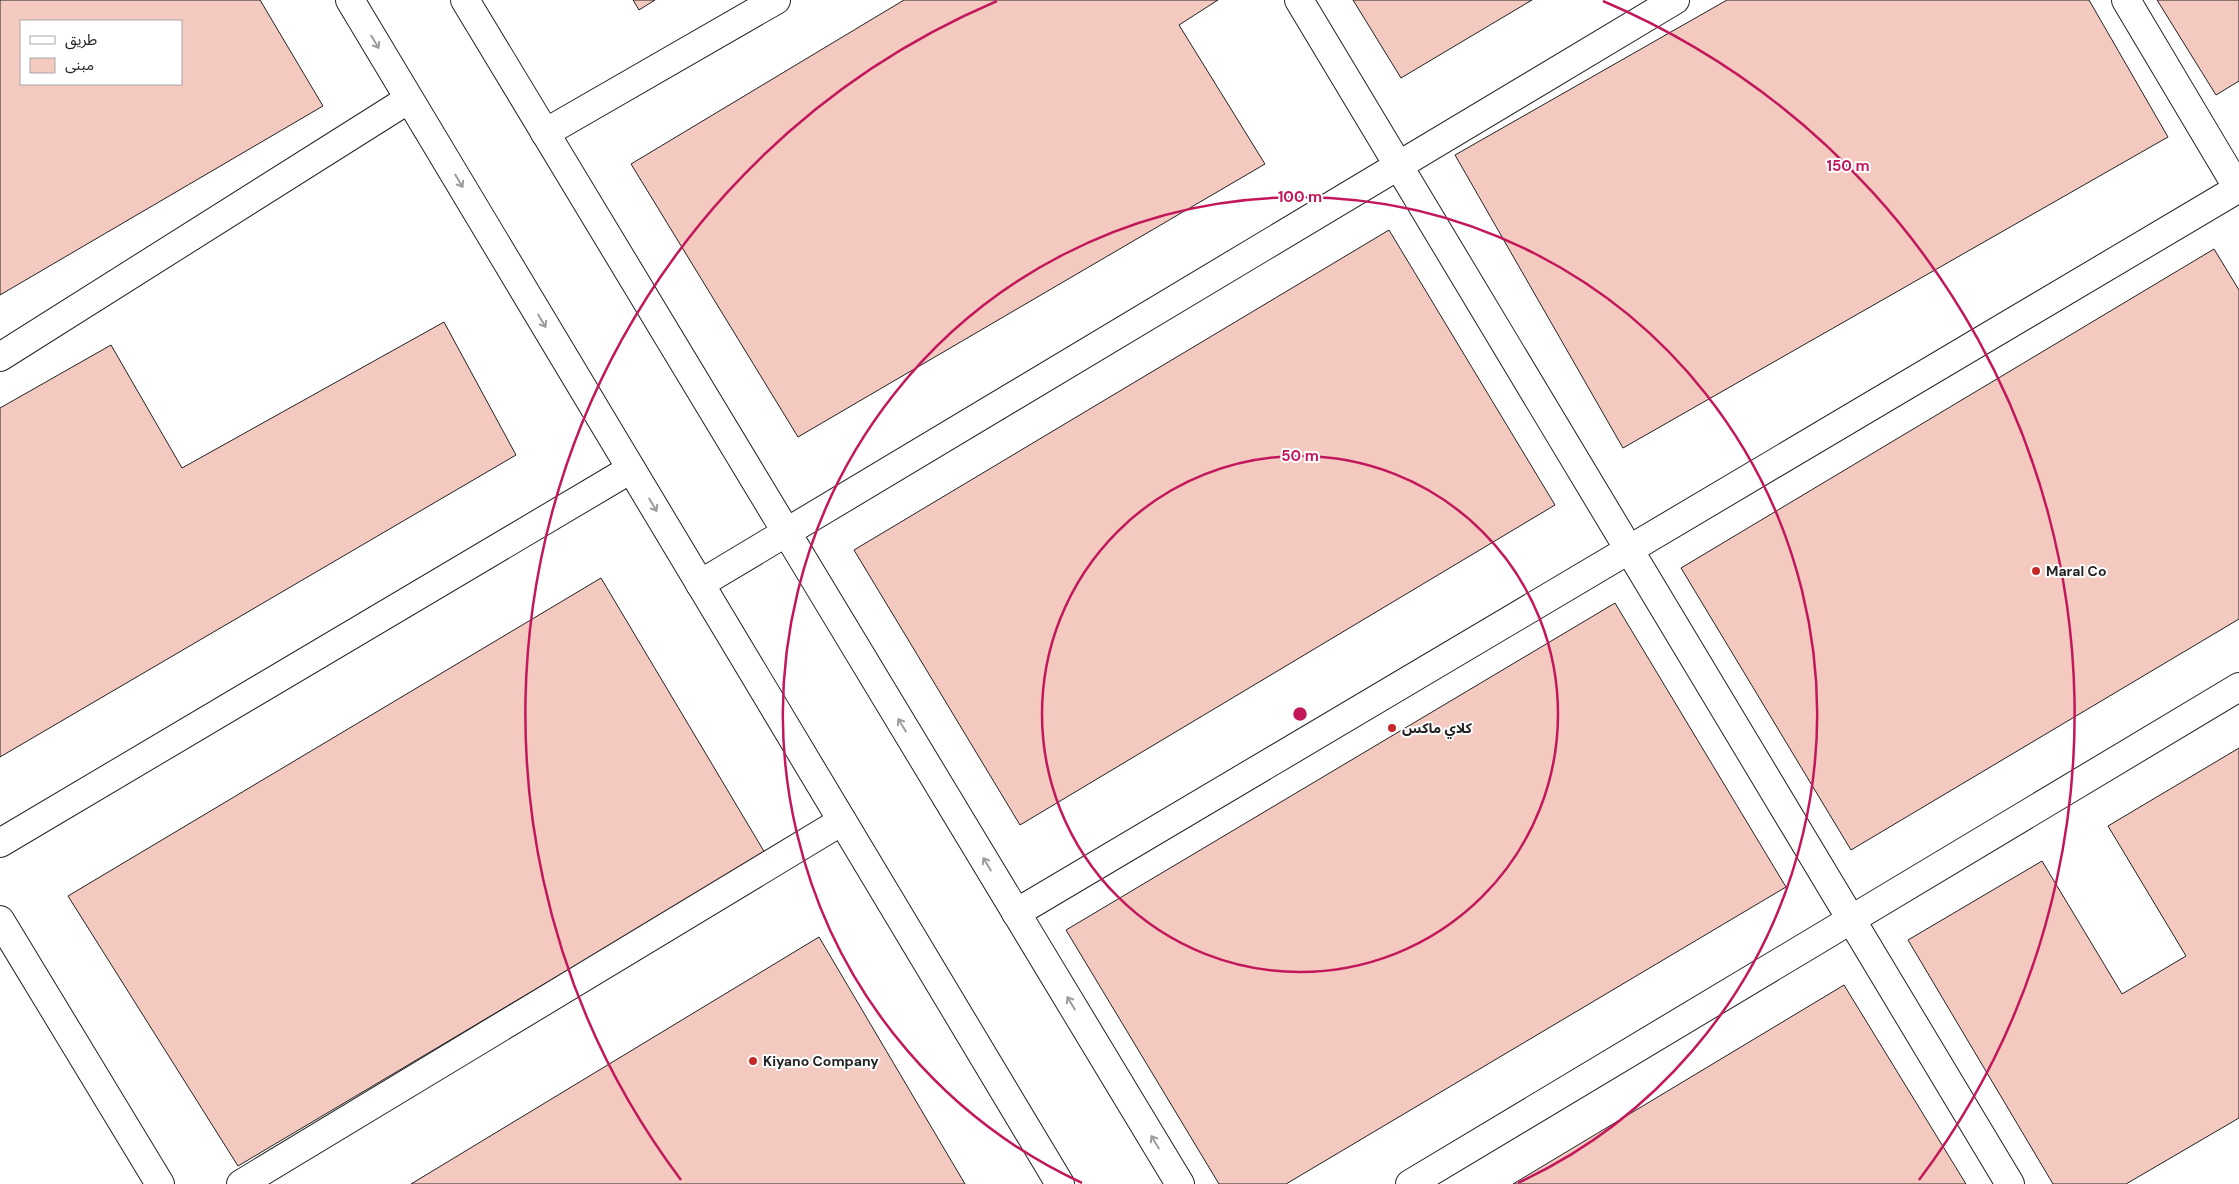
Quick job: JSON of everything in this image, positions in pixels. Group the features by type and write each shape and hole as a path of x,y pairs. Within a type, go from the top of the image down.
{"street":[{"path":"350,0 1060,1184"},
{"path":"465,0 1180,1184"},
{"path":"545,133 776,0"},
{"path":"1299,0 2010,1184"},
{"path":"700,584 1675,0"},
{"path":"1016,913 2239,189 2126,0"},
{"path":"0,357 409,99"},
{"path":"0,843 631,469"},
{"path":"1410,1184 2239,687"},
{"path":"241,1184 842,821"},
{"path":"0,920 160,1184"}],"building":[{"path":"0,0 260,0 323,106 0,295"},
{"path":"633,0 655,0 639,10"},
{"path":"904,0 1218,0 1179,25 1265,164 798,437 631,164"},
{"path":"1353,0 1532,0 1401,78"},
{"path":"1727,0 2089,0 2168,137 1623,448 1455,155"},
{"path":"2157,0 2239,0 2239,81 2216,95"},
{"path":"1389,230 1555,505 1020,825 854,550"},
{"path":"2214,249 2239,290 2239,619 1851,850 1681,568"},
{"path":"444,322 516,455 0,757 0,408 111,345 182,468"},
{"path":"601,578 765,853 238,1166 68,896"},
{"path":"1615,603 1786,887 1286,1184 1219,1184 1066,930"},
{"path":"2239,748 2239,1118 2126,1184 2053,1184 1908,940 2042,861 2122,994 2186,956 2108,826"},
{"name":"Kiyano Company","path":"819,937 965,1184 411,1184"},
{"path":"1844,985 1966,1184 1513,1184"}],"place":[{"name":"Maral Co","path":"2036,571"},
{"name":"كلاي ماكس","path":"1392,728"},
{"name":"Kiyano Company","path":"753,1061"}]}
